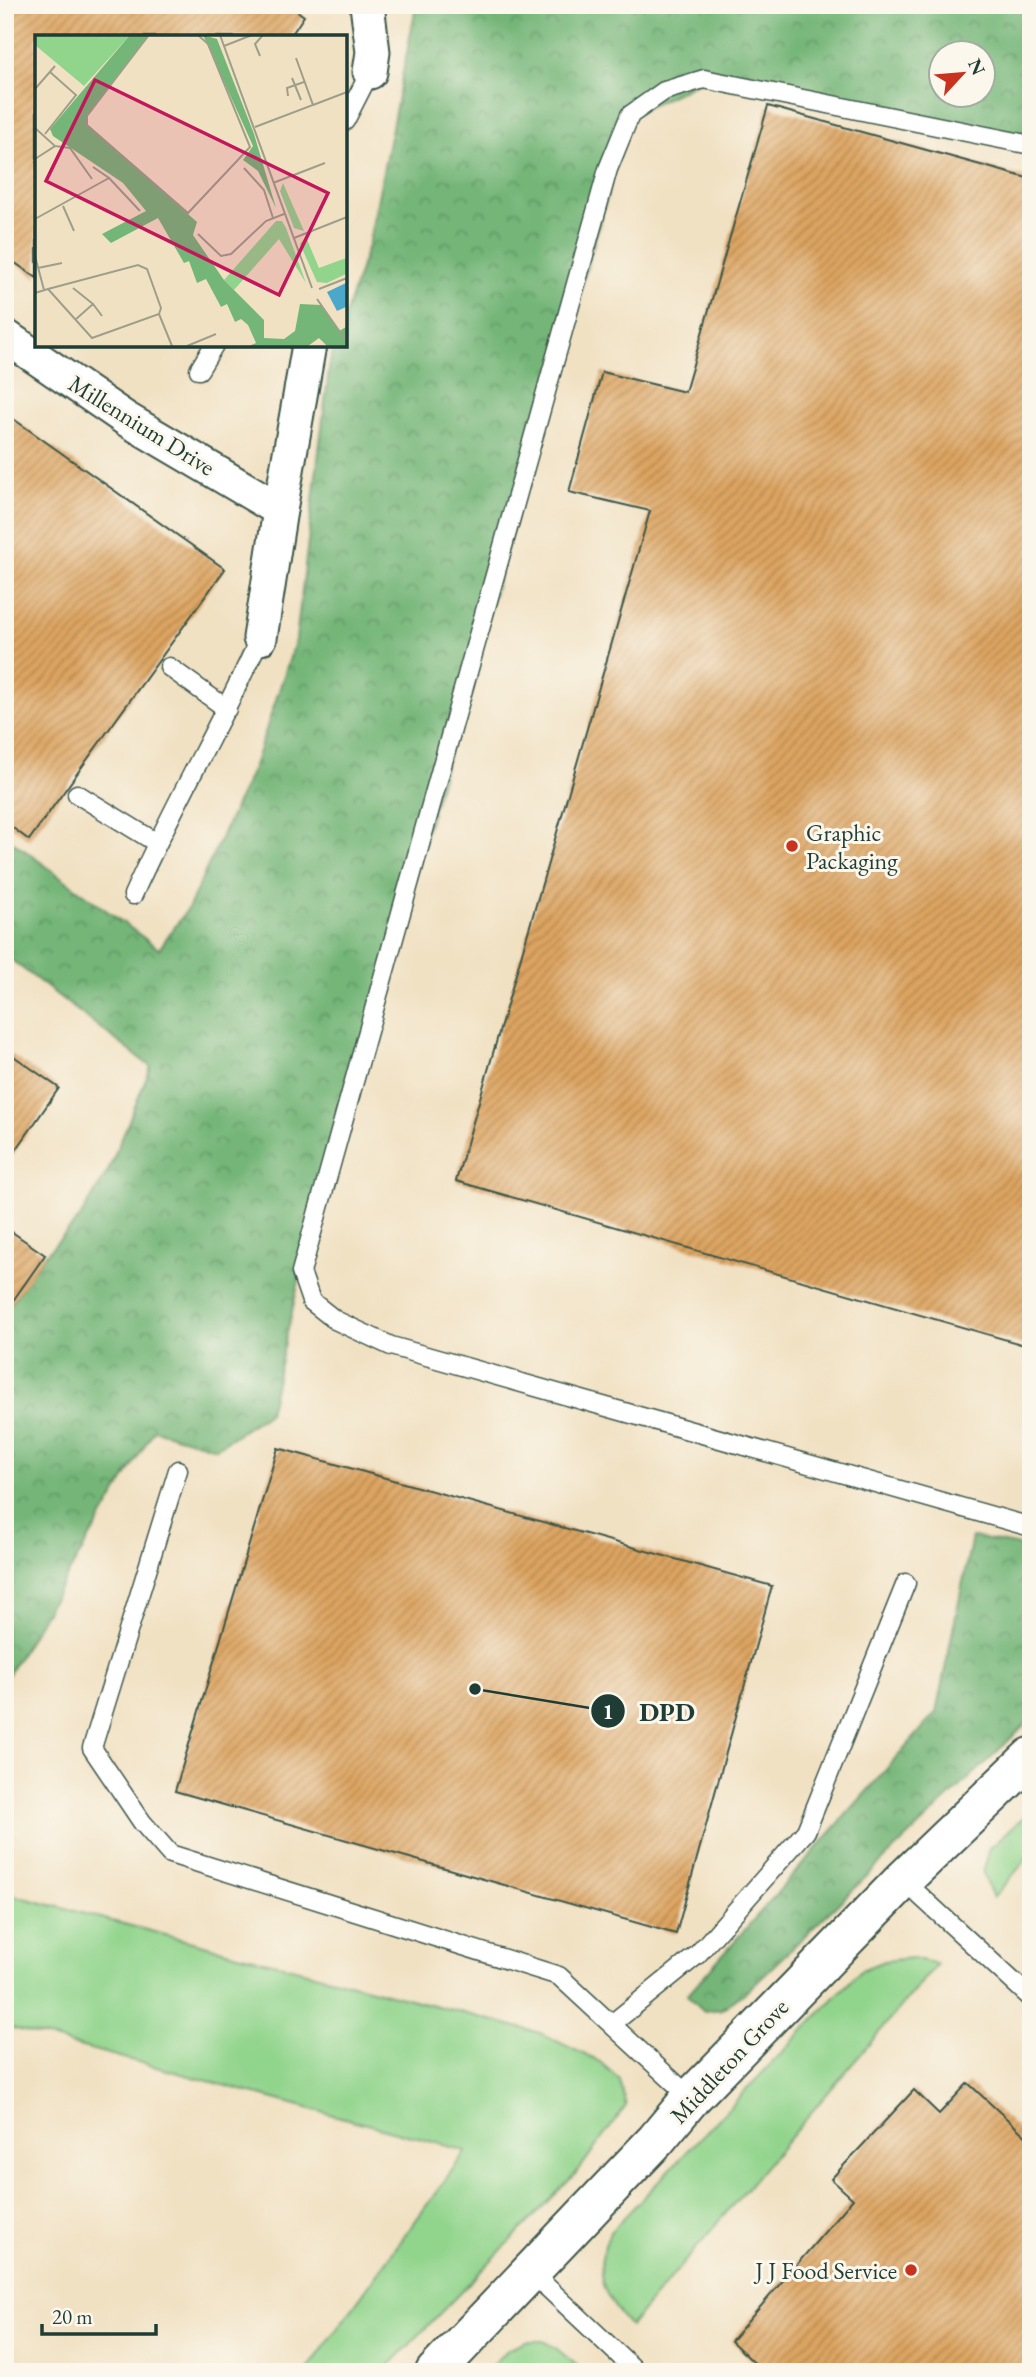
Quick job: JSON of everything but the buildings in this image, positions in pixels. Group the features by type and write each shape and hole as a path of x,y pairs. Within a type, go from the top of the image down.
{"street":[{"path":"367,5 373,52 370,72"},
{"name":"Millennium Drive","path":"5,336 126,419 280,510"},
{"path":"260,639 309,346"},
{"name":"Middleton Grove","path":"435,2372 656,2140 691,2098 903,1880 1031,1757"}],"lane":[{"path":"346,119 370,72"},
{"path":"1031,145 704,79 664,91 630,116 608,169 300,1272 311,1301 335,1320 391,1346 1031,1527"},
{"path":"199,370 213,346"},
{"path":"133,895 260,639"},
{"path":"169,667 227,709"},
{"path":"77,794 157,843"},
{"path":"178,1470 92,1748 142,1822 170,1854 559,1976 691,2098"},
{"path":"612,2023 696,1955 806,1831 906,1583"},
{"path":"903,1880 1031,1998"},
{"path":"531,2272 637,2372"}],"green space":[{"path":"414,5 1031,5 1031,145 704,79 630,116 301,1272 269,1413 216,1448 154,1430 5,1680 5,1312 45,1255 79,1219 109,1169 151,1067 5,955 5,836 159,949 189,907 254,766 296,639 330,361 335,346 346,346 346,313 369,242 415,12"},
{"path":"972,1537 1031,1548 1031,1719 746,1992 722,2009 704,2011 687,1995 936,1713"},
{"path":"1031,1810 1031,1854 993,1898 983,1873 990,1848"},
{"path":"5,1893 540,2033 600,2062 619,2079 626,2106 578,2171 383,2372 306,2372 466,2151 5,2026"},
{"path":"913,1958 937,1964 630,2326 612,2303 602,2282 601,2260 610,2232 861,1970 884,1961"},
{"path":"526,2341 543,2341 585,2372 485,2372 509,2348"}],"place":[{"name":"Graphic Packaging","path":"792,846"},
{"name":"DPD","path":"475,1689"},
{"name":"J J Food Service","path":"911,2270"}]}
